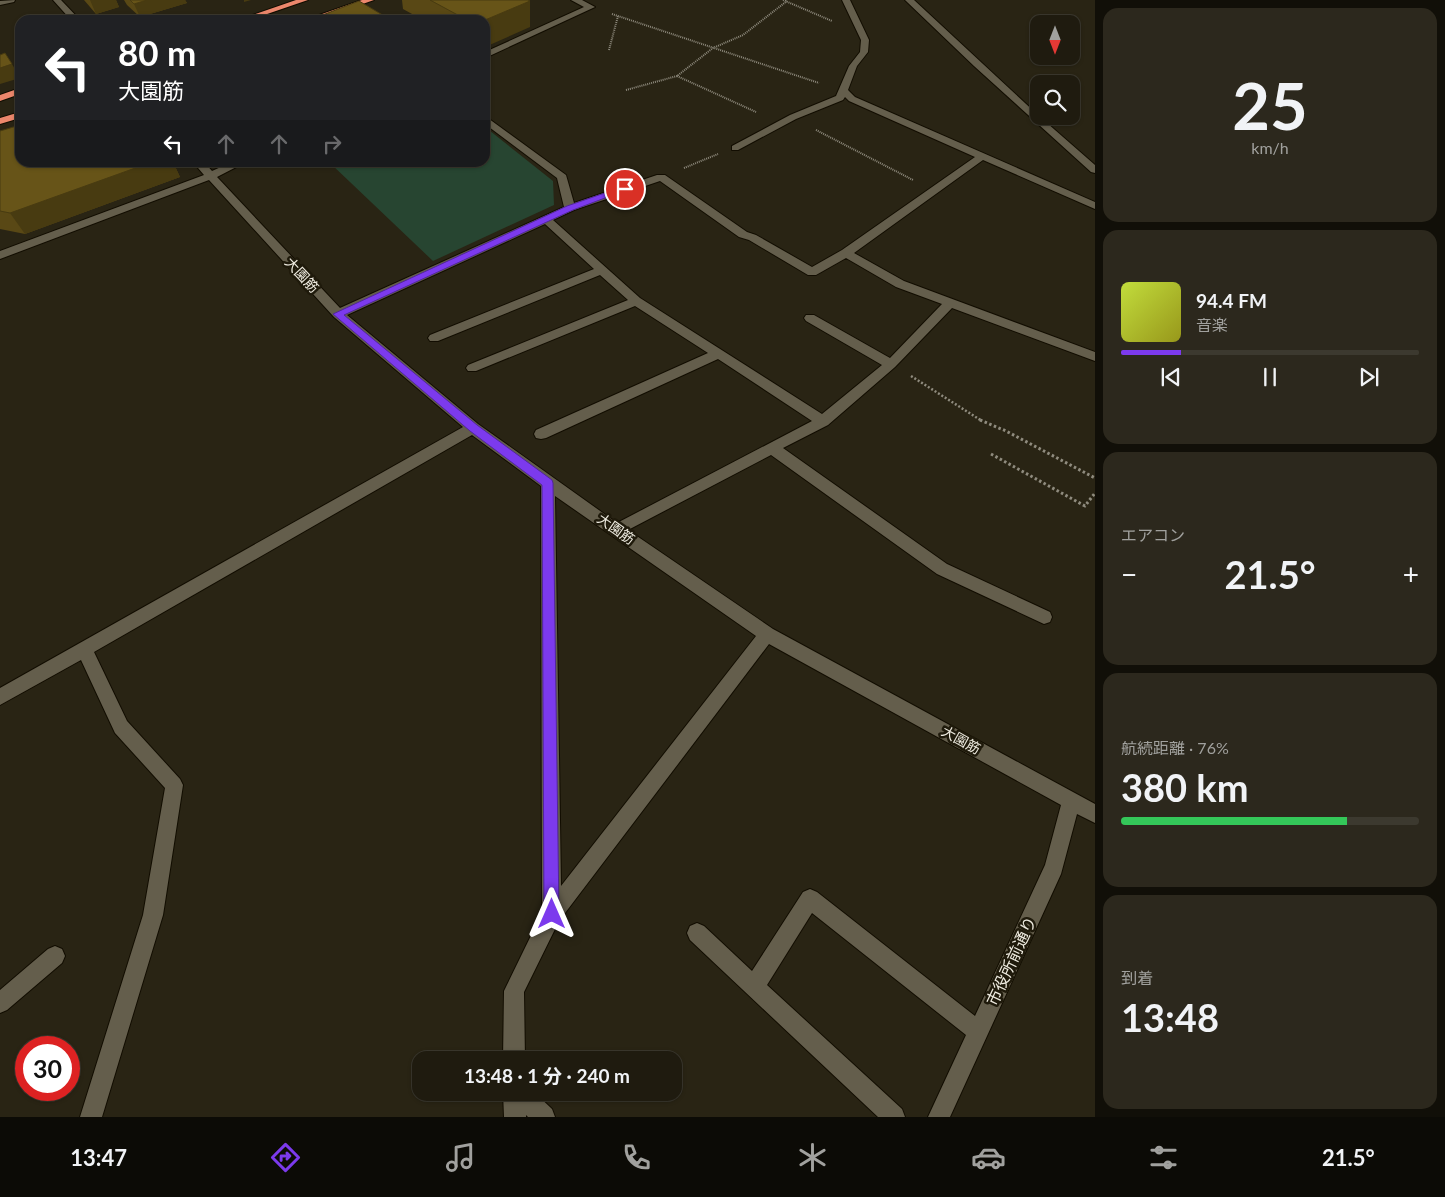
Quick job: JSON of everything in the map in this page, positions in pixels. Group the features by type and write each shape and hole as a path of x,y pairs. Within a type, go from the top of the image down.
{"highway":[{"path":"258,15 304,0"},
{"path":"324,15 370,0"},
{"path":"0,98 15,94"},
{"path":"0,121 15,116"}],"street":[{"path":"0,3 11,0"},
{"path":"57,0 71,15"},
{"path":"575,0 591,8"},
{"path":"735,148 793,117 840,98 854,66 864,52 865,40 846,0"},
{"path":"910,0 977,64 1095,170"},
{"path":"490,53 591,8"},
{"path":"844,91 852,99 913,124 981,157 1095,206"},
{"path":"490,123 562,177 570,208"},
{"path":"338,314 570,208 661,177 743,235 752,237 812,272 846,252 981,157"},
{"name":"大園筋","path":"202,167 338,314 473,428 548,483 767,634 1095,814"},
{"path":"0,256 230,167"},
{"path":"546,219 636,301 824,421"},
{"path":"846,252 900,284 1095,357"},
{"path":"434,338 602,270"},
{"path":"472,368 636,301"},
{"path":"616,530 824,421 891,364 950,303"},
{"path":"810,318 891,364"},
{"path":"541,434 718,354"},
{"path":"0,697 473,428"},
{"path":"772,448 942,568 1044,617"},
{"path":"548,483 552,914"},
{"path":"514,1051 514,991 552,914 767,634"},
{"path":"84,649 121,727 174,785 153,915 91,1117"},
{"name":"市役所前通り","path":"939,1117 1054,867 1071,800"},
{"path":"754,987 810,900 978,1032"},
{"path":"697,933 894,1117"},
{"path":"0,1003 55,956"},
{"path":"514,1117 515,1101"},
{"path":"526,1101 544,1117"}],"path":[{"path":"783,0 842,26 865,40"},
{"path":"626,90 677,76 713,48 743,36 787,1"},
{"path":"591,8 844,91"},
{"path":"608,50 618,16"},
{"path":"677,76 782,123"},
{"path":"793,117 933,191"},
{"path":"661,177 735,148"},
{"path":"891,364 981,421 1006,431 1095,478"},
{"path":"991,454 1085,506 1095,493"}],"green space":[{"path":"490,131 553,181 554,205 433,261 334,167 490,167"}],"building":[{"path":"130,0 147,0 134,4"},
{"path":"430,0 530,1 490,18 490,15 458,15"},
{"path":"359,1 383,15 323,15"},
{"path":"5,53 12,64 0,68 0,55"},
{"path":"15,126 15,167 138,167 10,213 0,211 0,131"}],"route":[{"path":"552,914 548,483 473,428 338,314 570,208 625,189"}]}
